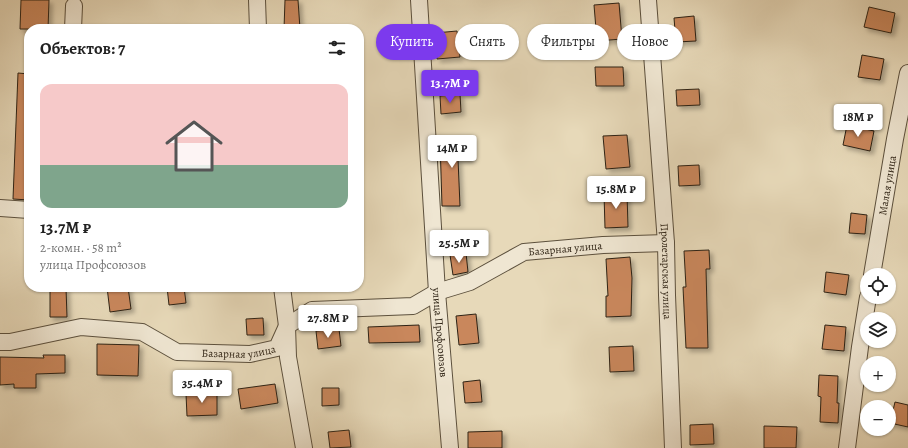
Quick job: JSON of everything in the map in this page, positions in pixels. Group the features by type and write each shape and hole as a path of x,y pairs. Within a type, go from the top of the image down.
{"street":[{"path":"257,0 258,24"},
{"name":"улица Профсоюзов","path":"419,0 437,292 450,448"},
{"name":"Пролетарская улица","path":"648,0 666,243 673,448"},
{"path":"73,24 74,6"},
{"name":"Малая улица","path":"873,268 908,73"},
{"path":"0,208 24,210"},
{"name":"Базарная улица","path":"0,342 10,342 81,327 142,332 177,352 250,354 277,348 287,326 312,310 413,306 437,292 470,282 524,252 603,245 666,243"},
{"path":"283,292 287,326 288,357 304,448"},
{"path":"847,448 867,304"}],"building":[{"path":"21,0 49,0 48,24 24,24 24,29 20,29"},
{"path":"285,0 298,0 300,24 284,24"},
{"path":"619,3 621,24 617,24 617,39 609,40 609,24 596,24 594,5"},
{"path":"869,7 895,13 891,33 864,27"},
{"path":"694,16 696,41 683,42 683,24 674,24 674,18"},
{"path":"455,31 455,57 447,58 447,32"},
{"path":"862,55 884,59 880,80 858,77"},
{"path":"595,67 623,67 624,86 596,86"},
{"path":"18,73 24,74 24,200 13,199"},
{"path":"699,89 700,105 677,106 676,90"},
{"path":"460,94 461,112 441,114 440,96"},
{"path":"847,125 874,131 870,151 843,145"},
{"path":"627,135 630,167 606,169 603,136"},
{"path":"469,139 470,159 458,159 460,206 442,206 440,141"},
{"path":"699,165 700,185 679,186 678,166"},
{"path":"627,193 628,227 605,228 604,194"},
{"path":"851,213 867,215 865,234 849,233"},
{"path":"709,250 710,269 706,269 708,348 686,348 683,287 686,287 684,251"},
{"path":"466,253 468,272 453,275 450,255"},
{"path":"630,257 632,278 631,316 606,317 606,296 608,296 606,259"},
{"path":"826,272 849,275 846,295 824,292"},
{"path":"50,292 66,292 67,317 50,317"},
{"path":"108,292 129,292 131,309 110,312"},
{"path":"168,292 185,292 186,303 169,305"},
{"path":"476,314 479,343 459,345 456,316"},
{"path":"263,318 264,335 247,335 246,319"},
{"path":"419,325 420,342 369,343 368,327"},
{"path":"825,325 846,327 844,351 822,349"},
{"path":"339,329 341,346 318,349 316,331"},
{"path":"97,344 139,345 138,376 97,375"},
{"path":"633,346 634,371 610,372 609,347"},
{"path":"43,355 65,355 65,373 36,374 36,388 14,388 14,384 0,385 0,357 44,358"},
{"path":"819,375 838,376 838,423 820,422 821,397 818,396"},
{"path":"480,380 482,402 465,403 463,382"},
{"path":"275,384 278,403 241,409 238,389"},
{"path":"322,388 339,388 339,405 322,406"},
{"path":"217,393 217,415 187,416 186,394"},
{"path":"896,402 908,405 908,427 896,424"},
{"path":"713,424 714,444 690,445 690,425"},
{"path":"764,426 797,427 796,448 764,448"},
{"path":"349,430 351,447 330,448 328,432"},
{"path":"502,431 502,448 468,448 468,432"}]}
